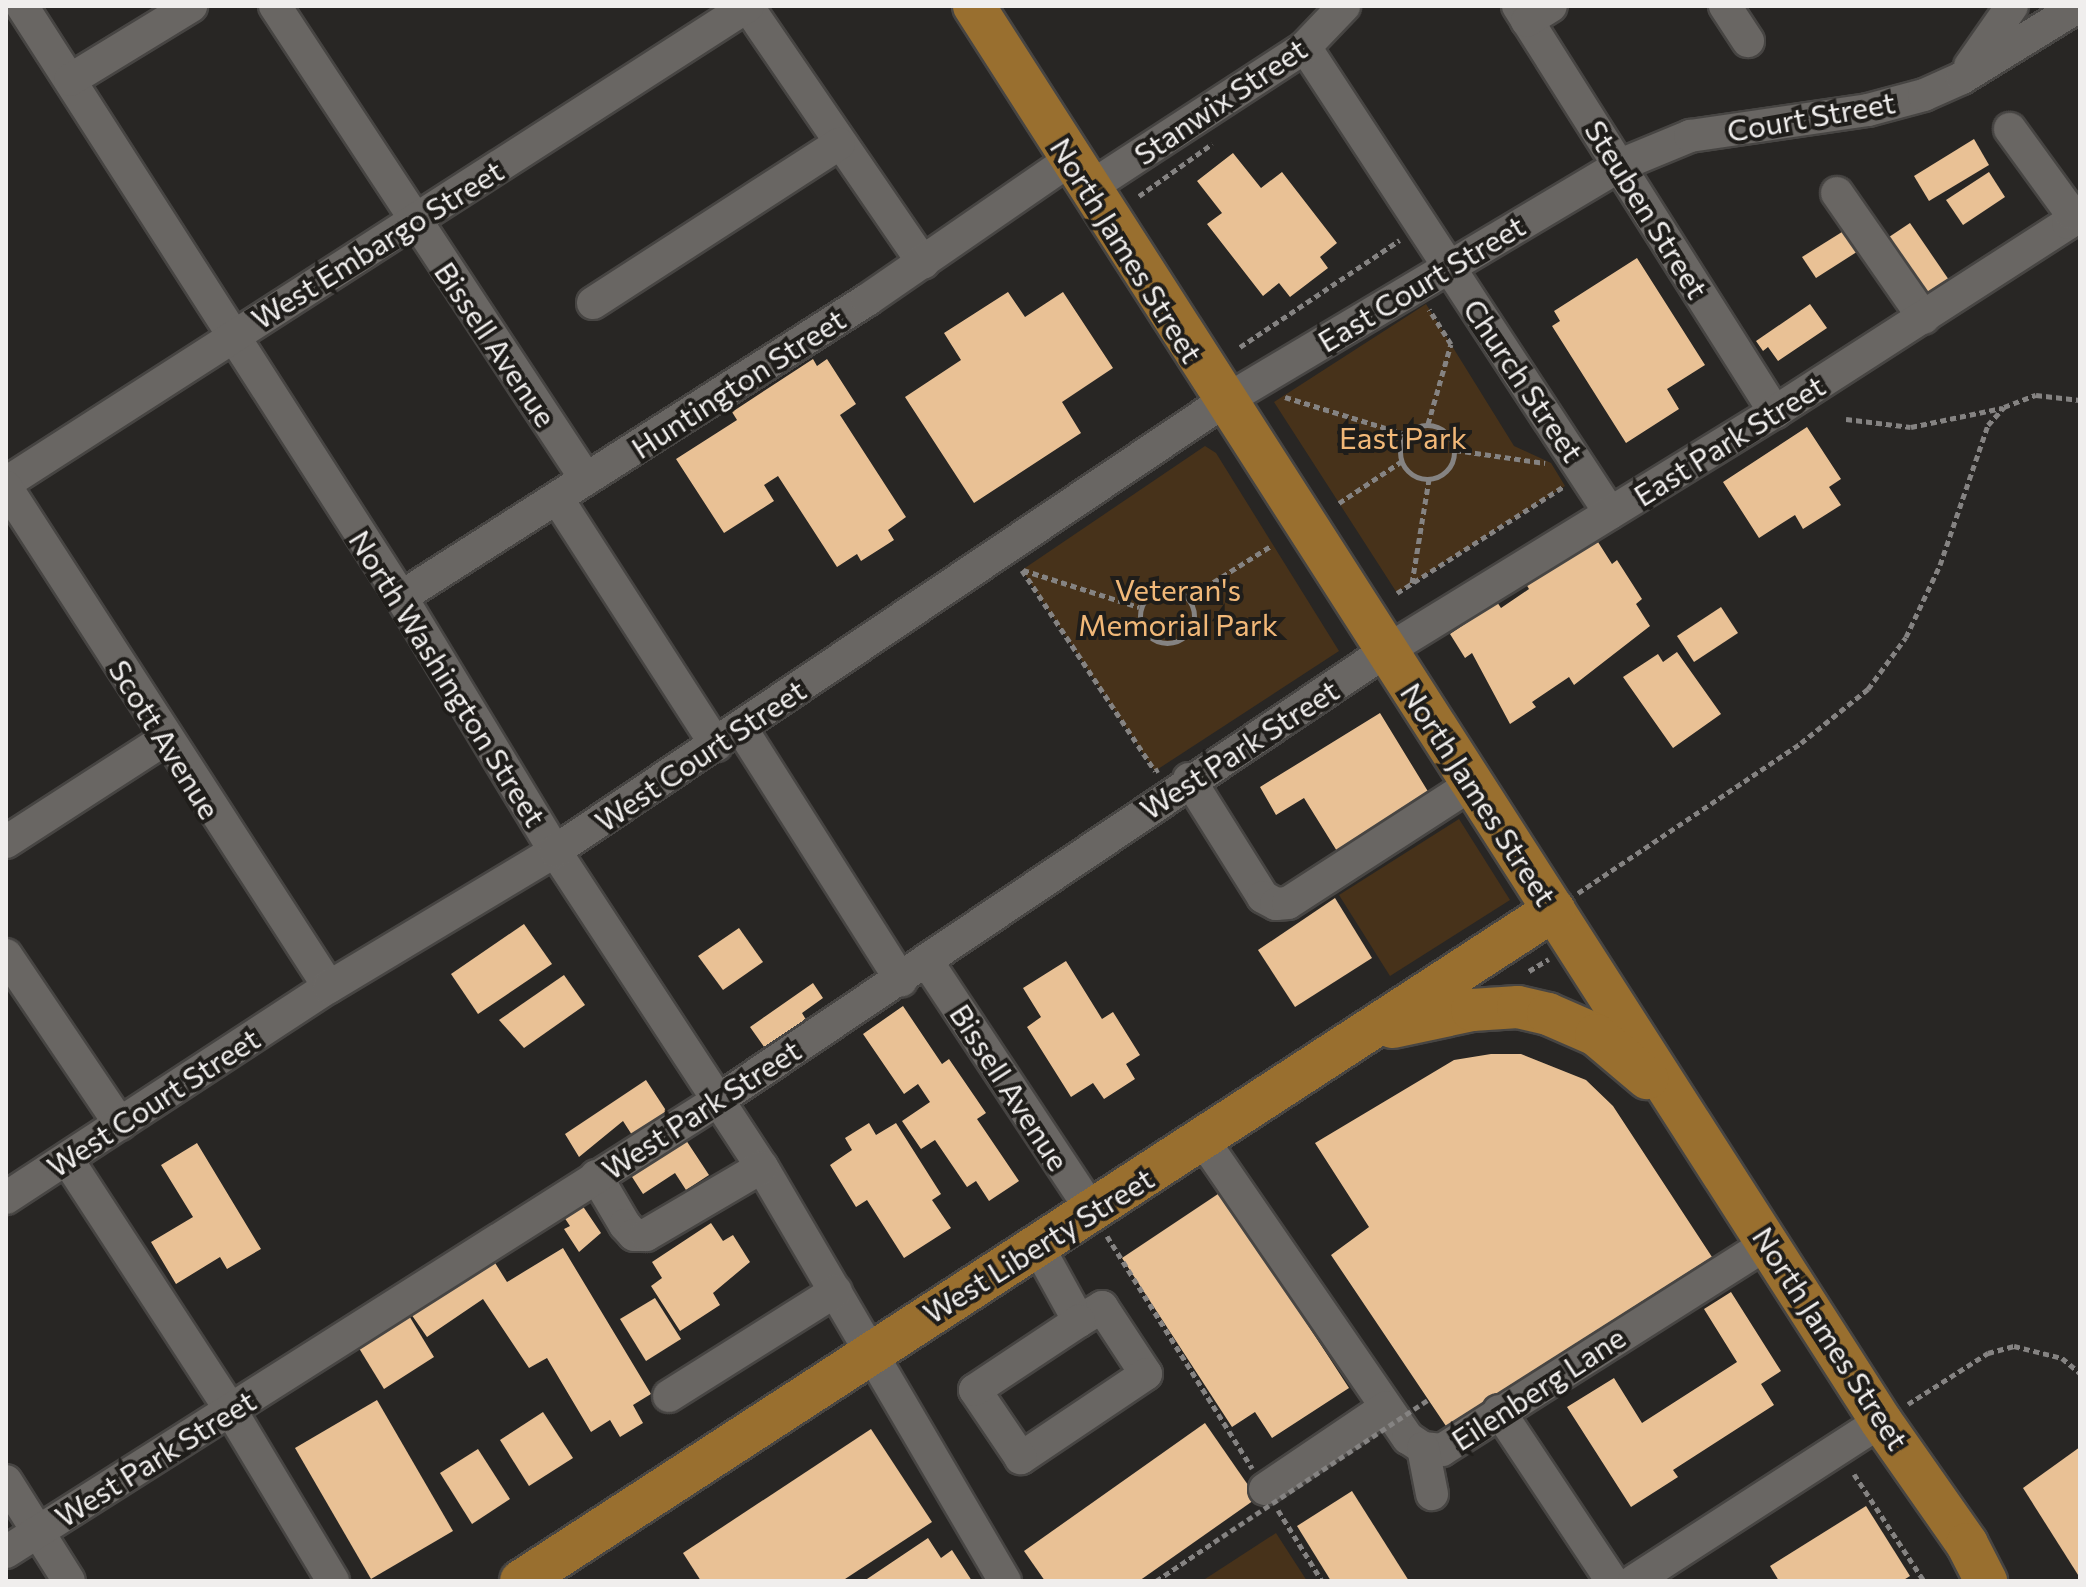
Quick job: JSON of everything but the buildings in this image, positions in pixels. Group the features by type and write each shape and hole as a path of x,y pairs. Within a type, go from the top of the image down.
{"main road":[{"name":"North James Street","path":"974,6 1223,402 1475,782 1881,1421 1967,1544 1986,1581"},
{"name":"West Liberty Street","path":"521,1581 1554,910"},
{"path":"1368,1032 1507,1005 1548,1014 1596,1035 1692,1124"}],"street":[{"name":"North Washington Street","path":"22,6 401,597 555,851 762,1167 873,1350 894,1397 1005,1581"},
{"path":"70,80 191,6"},
{"name":"Bissell Avenue","path":"275,6 586,479"},
{"path":"748,6 839,144 923,263"},
{"name":"West Embargo Street","path":"6,485 233,335 415,223 748,6"},
{"name":"Stanwix Street","path":"1079,174 1305,47 1344,6"},
{"path":"1725,6 1748,41"},
{"path":"1962,78 2012,6"},
{"name":"Court Street","path":"1620,165 1690,136 1868,110 1962,78 2079,6"},
{"name":"Steuben Street","path":"1532,11 1620,165 1775,412"},
{"name":"Church Street","path":"1305,47 1610,513"},
{"name":"East Park Street","path":"1386,651 1775,412 2068,223 2071,213 2010,129"},
{"path":"593,303 839,144"},
{"name":"East Court Street","path":"1223,402 1449,264 1620,165"},
{"name":"Huntington Street","path":"401,597 923,263 1079,174"},
{"path":"1837,193 1924,318"},
{"name":"West Court Street","path":"6,1198 329,987 555,851 1223,402"},
{"name":"Scott Avenue","path":"6,485 165,739 329,987"},
{"path":"557,498 901,980"},
{"name":"West Park Street","path":"6,1552 717,1101 928,963 1189,779 1386,651"},
{"path":"6,842 165,739"},
{"path":"1189,779 1263,897 1276,904 1288,903 1475,782"},
{"path":"6,955 120,1124"},
{"name":"Bissell Avenue","path":"928,963 1092,1211"},
{"name":"Eilenberg Lane","path":"1203,1140 1408,1438 1423,1448 1442,1450 1499,1411 1770,1242"},
{"path":"67,1159 231,1411 333,1581"},
{"path":"596,1176 625,1225 634,1235 646,1235 762,1167"},
{"path":"1037,1245 1079,1321"},
{"path":"669,1396 836,1291"},
{"path":"1102,1307 1146,1374 1021,1458 975,1390 1079,1321 1102,1307"},
{"path":"1265,1489 1386,1407"},
{"path":"1499,1411 1612,1581"},
{"path":"1634,1581 1881,1421"},
{"path":"1423,1448 1432,1494"},
{"path":"6,1481 69,1581"}],"path":[{"path":"1240,347 1404,237"},
{"path":"1280,396 1406,434 1428,424 1451,344 1426,304"},
{"path":"1279,405 1280,396 1293,387"},
{"path":"1846,419 1911,427 2004,407 2036,395 2080,400"},
{"path":"1554,910 1801,743 1868,689 1906,637 1940,565 1981,441 2004,407"},
{"path":"1412,583 1429,479 1450,466 1455,450 1447,433 1428,424"},
{"path":"1406,434 1402,461 1408,472 1429,479"},
{"path":"1455,450 1551,463"},
{"path":"1339,503 1402,461"},
{"path":"1397,593 1565,486 1558,475"},
{"path":"1139,607 1148,595 1163,590 1188,598 1271,546"},
{"path":"1022,570 1035,561"},
{"path":"1022,570 1139,607"},
{"path":"1022,570 1155,771"},
{"path":"1139,607 1146,635 1168,642 1187,635 1197,621 1188,598"},
{"path":"1529,971 1551,958"},
{"path":"1092,1211 1322,1581"},
{"path":"1881,1421 1988,1353 2014,1346 2050,1353 2080,1373"},
{"path":"1156,1581 1428,1400"},
{"path":"1854,1474 1924,1581"}],"green space":[{"name":"East Park","path":"1426,304 1514,446 1551,463 1565,486 1397,593 1274,402"},
{"name":"Veteran's Memorial Park","path":"1205,446 1216,453 1339,651 1155,771 1022,570"},
{"path":"1459,819 1510,900 1390,976 1339,895"},
{"path":"1276,1533 1307,1581 1202,1581"}]}
